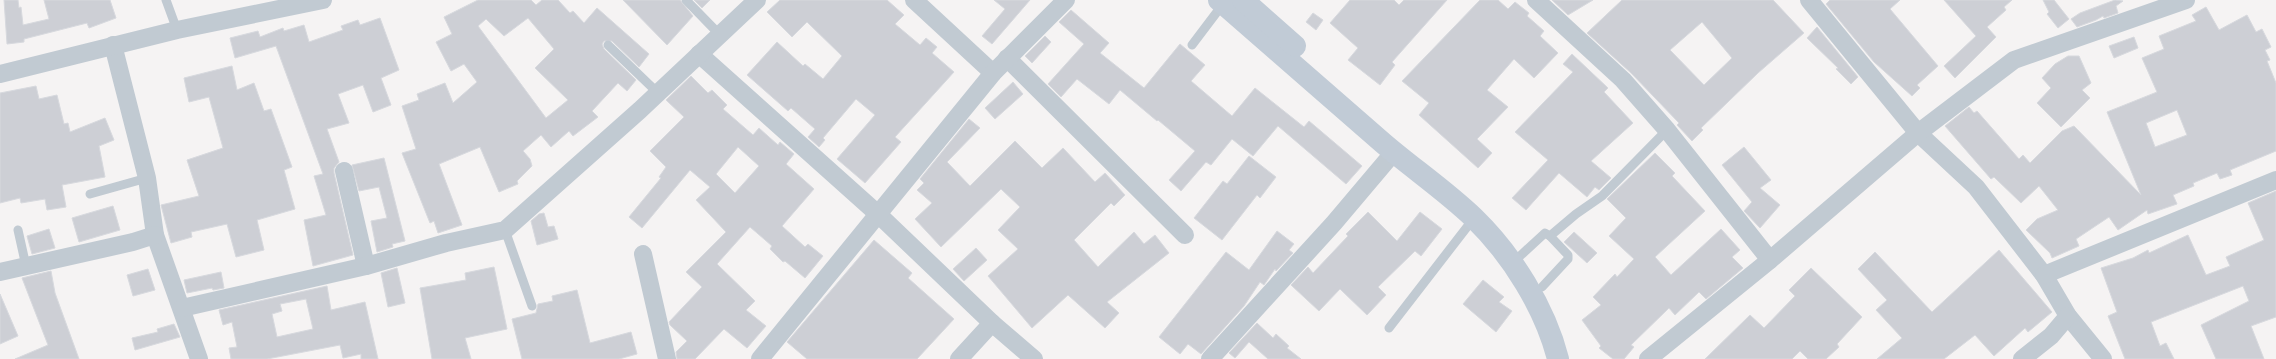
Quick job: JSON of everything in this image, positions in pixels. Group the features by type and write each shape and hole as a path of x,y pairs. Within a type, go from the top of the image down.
{"street":[{"path":"0,74 177,30 323,0"},
{"path":"182,308 366,266 446,243 505,230 658,93 757,0"},
{"path":"914,0 993,73"},
{"path":"760,359 879,215 993,73 1066,0"},
{"path":"1536,0 1623,80 1667,130 1770,260"},
{"path":"1809,0 1918,133 1976,187 2044,275 2068,316 2103,359"},
{"path":"1648,359 1770,260 1918,133 2014,60 2186,0"},
{"path":"1229,1 1394,152 1474,218 1516,270 1554,342 1558,359"},
{"path":"1229,1 1480,209 1520,256 1542,287 1567,337 1574,359"},
{"path":"113,45 147,178 155,235 199,359"},
{"path":"699,54 879,215 992,324 1034,359"},
{"path":"1007,58 1185,236"},
{"path":"1210,359 1334,223 1394,152"},
{"path":"344,171 366,266"},
{"path":"2044,275 2276,180"},
{"path":"0,272 133,242 155,235"},
{"path":"643,254 667,359"},
{"path":"2022,359 2051,336 2068,316"},
{"path":"959,359 992,324"}],"lane":[{"path":"166,0 177,30"},
{"path":"686,0 720,35"},
{"path":"1192,45 1229,1"},
{"path":"608,45 658,93"},
{"path":"1550,236 1576,214 1602,196 1667,130"},
{"path":"90,194 147,178"},
{"path":"1389,328 1474,218"},
{"path":"18,230 26,266"},
{"path":"505,230 532,306"},
{"path":"1520,256 1542,233 1550,236 1568,257 1542,287"}],"building":[{"path":"4,0 18,0 19,8 21,7 23,25 49,19 44,0 110,0 116,18 89,28 87,23 24,39 24,42 7,44"},
{"path":"478,0 531,0 536,5 542,0 558,0 570,13 573,11 584,23 597,8 649,54 639,67 612,41 604,41 602,44 604,49 636,80 627,91 618,83 592,111 598,117 573,136 569,131 551,147 541,135 523,151 530,159 532,166 517,181 518,184 499,192 480,147 439,164 462,225 438,233 434,221 430,223 402,153 416,149 402,106 419,100 417,94 445,83 453,103 477,82 464,64 451,71 436,42 452,34 444,17","holes":["528,18 554,49 535,68 568,100 546,118 478,26 486,19 504,36"]},
{"path":"623,0 680,0 693,16 667,45"},
{"path":"694,0 710,0 702,8"},
{"path":"780,0 887,0 904,15 895,24 920,45 926,38 937,47 932,53 954,72 895,137 901,142 865,183 837,159 875,115 856,99 823,138 825,140 819,147 808,137 815,129 791,108 788,111 747,75 777,42 803,66 805,64 823,79 842,56 807,22 792,37 767,12"},
{"path":"994,0 1030,0 992,44 982,36 1005,9"},
{"path":"1350,0 1394,0 1399,5 1404,0 1447,0 1392,62 1395,65 1380,85 1348,60 1358,48 1330,23"},
{"path":"1480,0 1498,0 1508,9 1515,2 1529,13 1527,16 1544,31 1540,36 1558,53 1534,78 1514,59 1487,90 1508,107 1477,139 1492,153 1478,168 1419,115 1429,103 1402,81"},
{"path":"1552,0 1593,0 1568,15"},
{"path":"1622,0 1773,0 1804,33 1758,73 1701,128 1703,130 1692,141 1677,125 1679,123 1631,73 1587,33","holes":["1702,22 1732,58 1704,85 1670,50"]},
{"path":"1830,0 1900,0 1890,9 1938,66 1917,85 1920,88 1912,96 1874,62 1826,4"},
{"path":"1944,0 2012,0 2004,7 2006,10 1987,27 1996,37 1955,78 1944,66 1976,36"},
{"path":"2043,0 2054,0 2069,19 2058,28 2047,14 2049,12"},
{"path":"2115,0 2123,1 2116,6 2118,13 2104,18 2103,16 2077,27 2071,19 2080,13"},
{"path":"2206,7 2219,30 2247,15 2256,32 2262,29 2271,47 2265,50 2270,60 2267,61 2276,83 2276,151 2230,170 2232,175 2220,179 2217,173 2193,183 2194,186 2173,195 2177,204 2148,214 2147,210 2118,230 2109,217 2076,239 2079,246 2052,258 2050,253 2026,230 2037,219 2058,210 2039,186 2021,203 1994,177 1991,179 1945,126 1969,107 1974,113 1977,111 2019,159 2023,155 2030,163 2062,131 2074,126 2141,195 2107,112 2157,92 2142,58 2164,49 2159,36 2196,21 2192,15","holes":["2177,110 2187,135 2155,147 2146,123"]},
{"path":"1071,10 1109,43 1100,53 1144,88 1180,44 1205,65 1191,81 1232,116 1255,88 1304,127 1309,121 1362,166 1346,184 1278,126 1253,156 1232,139 1211,165 1206,162 1181,191 1169,180 1195,151 1158,120 1157,121 1120,90 1109,104 1077,79 1061,97 1048,84 1084,44 1059,22"},
{"path":"1313,13 1323,20 1316,30 1306,22"},
{"path":"380,18 399,70 381,78 391,105 373,112 363,85 338,94 349,123 327,129 339,162 334,168 334,173 353,255 313,266 304,220 326,215 314,176 323,174 276,46 235,58 230,38 258,31 260,37 283,28 284,31 304,25 309,42 343,30 341,26 358,20 360,25"},
{"path":"1817,27 1858,77 1851,84 1836,69 1838,68 1807,38"},
{"path":"1045,36 1051,42 1032,63 1025,56"},
{"path":"2134,37 2138,48 2114,58 2109,46"},
{"path":"1572,54 1608,88 1604,92 1633,123 1591,161 1611,178 1599,190 1595,187 1587,197 1559,173 1526,210 1512,198 1548,160 1515,132 1573,72 1563,64"},
{"path":"2068,56 2079,56 2091,83 2082,90 2090,98 2061,127 2037,103 2051,88 2042,78 2055,64"},
{"path":"232,66 237,90 254,83 264,111 271,109 292,167 284,170 295,209 257,220 264,250 236,257 227,224 191,232 192,237 171,243 161,205 199,196 187,160 223,148 209,97 189,102 184,78"},
{"path":"691,76 708,93 712,90 727,105 723,109 753,135 759,128 778,145 780,142 794,154 786,164 814,189 782,226 805,247 808,244 823,256 805,278 785,261 783,262 770,249 772,246 750,227 717,264 755,301 746,310 766,326 747,348 724,329 695,359 677,359 676,352 687,341 670,325 669,322 702,287 686,272 726,232 696,200 710,187 690,170 642,228 629,217 661,178 659,177 666,167 650,151 684,117 666,100","holes":["738,147 759,166 735,193 716,174"]},
{"path":"1013,82 1023,94 995,119 985,108"},
{"path":"36,86 39,99 57,95 64,124 68,123 70,132 105,118 114,140 99,146 105,177 62,185 66,207 47,210 45,199 21,203 20,198 0,203 0,93"},
{"path":"969,119 980,128 947,162 970,186 1015,141 1042,168 1063,148 1095,182 1105,173 1125,195 1114,206 1111,203 1074,240 1098,267 1134,232 1144,244 1155,235 1169,253 1107,302 1119,313 1105,328 1068,295 1032,328 988,276 1018,249 998,230 1020,207 1001,189 941,247 915,219 932,203 917,190 924,183 920,179"},
{"path":"1744,147 1771,180 1760,188 1780,205 1760,228 1744,211 1752,202 1722,165"},
{"path":"1655,153 1675,173 1672,176 1705,211 1655,257 1671,275 1721,229 1740,250 1732,257 1743,268 1706,299 1699,292 1675,315 1669,308 1631,345 1634,347 1624,359 1613,359 1599,348 1601,346 1582,320 1601,305 1593,297 1615,274 1617,277 1634,259 1609,236 1626,218 1607,199"},
{"path":"1249,156 1276,177 1260,198 1257,195 1222,240 1194,218 1223,181 1227,184"},
{"path":"384,158 405,241 392,244 393,247 377,252 371,221 387,218 379,187 359,191 352,165"},
{"path":"2276,191 2276,317 2251,326 2264,359 2216,359 2201,325 2249,301 2243,286 2151,322 2160,346 2166,343 2174,359 2125,359 2108,316 2117,312 2101,268 2133,258 2148,250 2149,253 2188,235 2206,275 2230,266 2226,257 2264,240 2248,203"},
{"path":"113,206 120,230 79,242 72,218"},
{"path":"1368,212 1397,241 1420,212 1442,229 1421,256 1415,251 1378,287 1386,295 1367,315 1340,289 1319,311 1291,285 1308,267 1313,273 1348,236 1346,234"},
{"path":"544,213 548,227 554,226 558,239 537,245 531,221 539,214"},
{"path":"49,229 55,248 32,254 27,236"},
{"path":"1277,231 1294,244 1289,250 1293,253 1276,271 1275,269 1264,285 1260,282 1244,306 1201,354 1188,344 1180,354 1159,337 1226,252 1249,270"},
{"path":"1574,232 1597,253 1587,263 1564,242"},
{"path":"874,240 912,273 908,278 954,319 917,359 807,359 787,342"},
{"path":"976,248 987,260 964,281 953,269"},
{"path":"1999,250 2052,312 2028,332 2025,328 1994,356 1975,335 1944,359 1877,359 1902,338 1876,310 1887,300 1858,269 1875,252 1932,312"},
{"path":"494,267 507,329 465,338 471,359 432,359 420,288 466,280 465,273"},
{"path":"397,268 405,303 388,307 381,273"},
{"path":"1811,268 1862,317 1837,344 1839,347 1826,359 1808,359 1800,351 1792,359 1705,359 1750,315 1764,328 1795,296 1789,290"},
{"path":"148,269 155,290 133,296 127,275"},
{"path":"51,271 55,293 79,359 15,359 48,345 22,278"},
{"path":"221,272 224,288 213,290 212,288 187,293 184,280"},
{"path":"1483,280 1504,297 1499,302 1512,311 1496,332 1463,304"},
{"path":"327,286 331,310 365,302 378,359 361,359 361,354 343,358 340,345 267,359 231,359 229,348 237,347 232,322 223,325 219,310","holes":["306,299 313,329 277,337 272,314 282,311 280,304"]},
{"path":"577,290 590,343 631,332 637,354 619,359 522,359 512,319 536,313 538,304 553,301 552,296"},
{"path":"0,294 18,336 0,344"},
{"path":"1257,323 1273,338 1276,334 1289,346 1287,348 1301,359 1268,359 1249,342 1235,358 1229,353"},
{"path":"174,324 180,337 135,350 132,338 158,332 157,329"}]}
